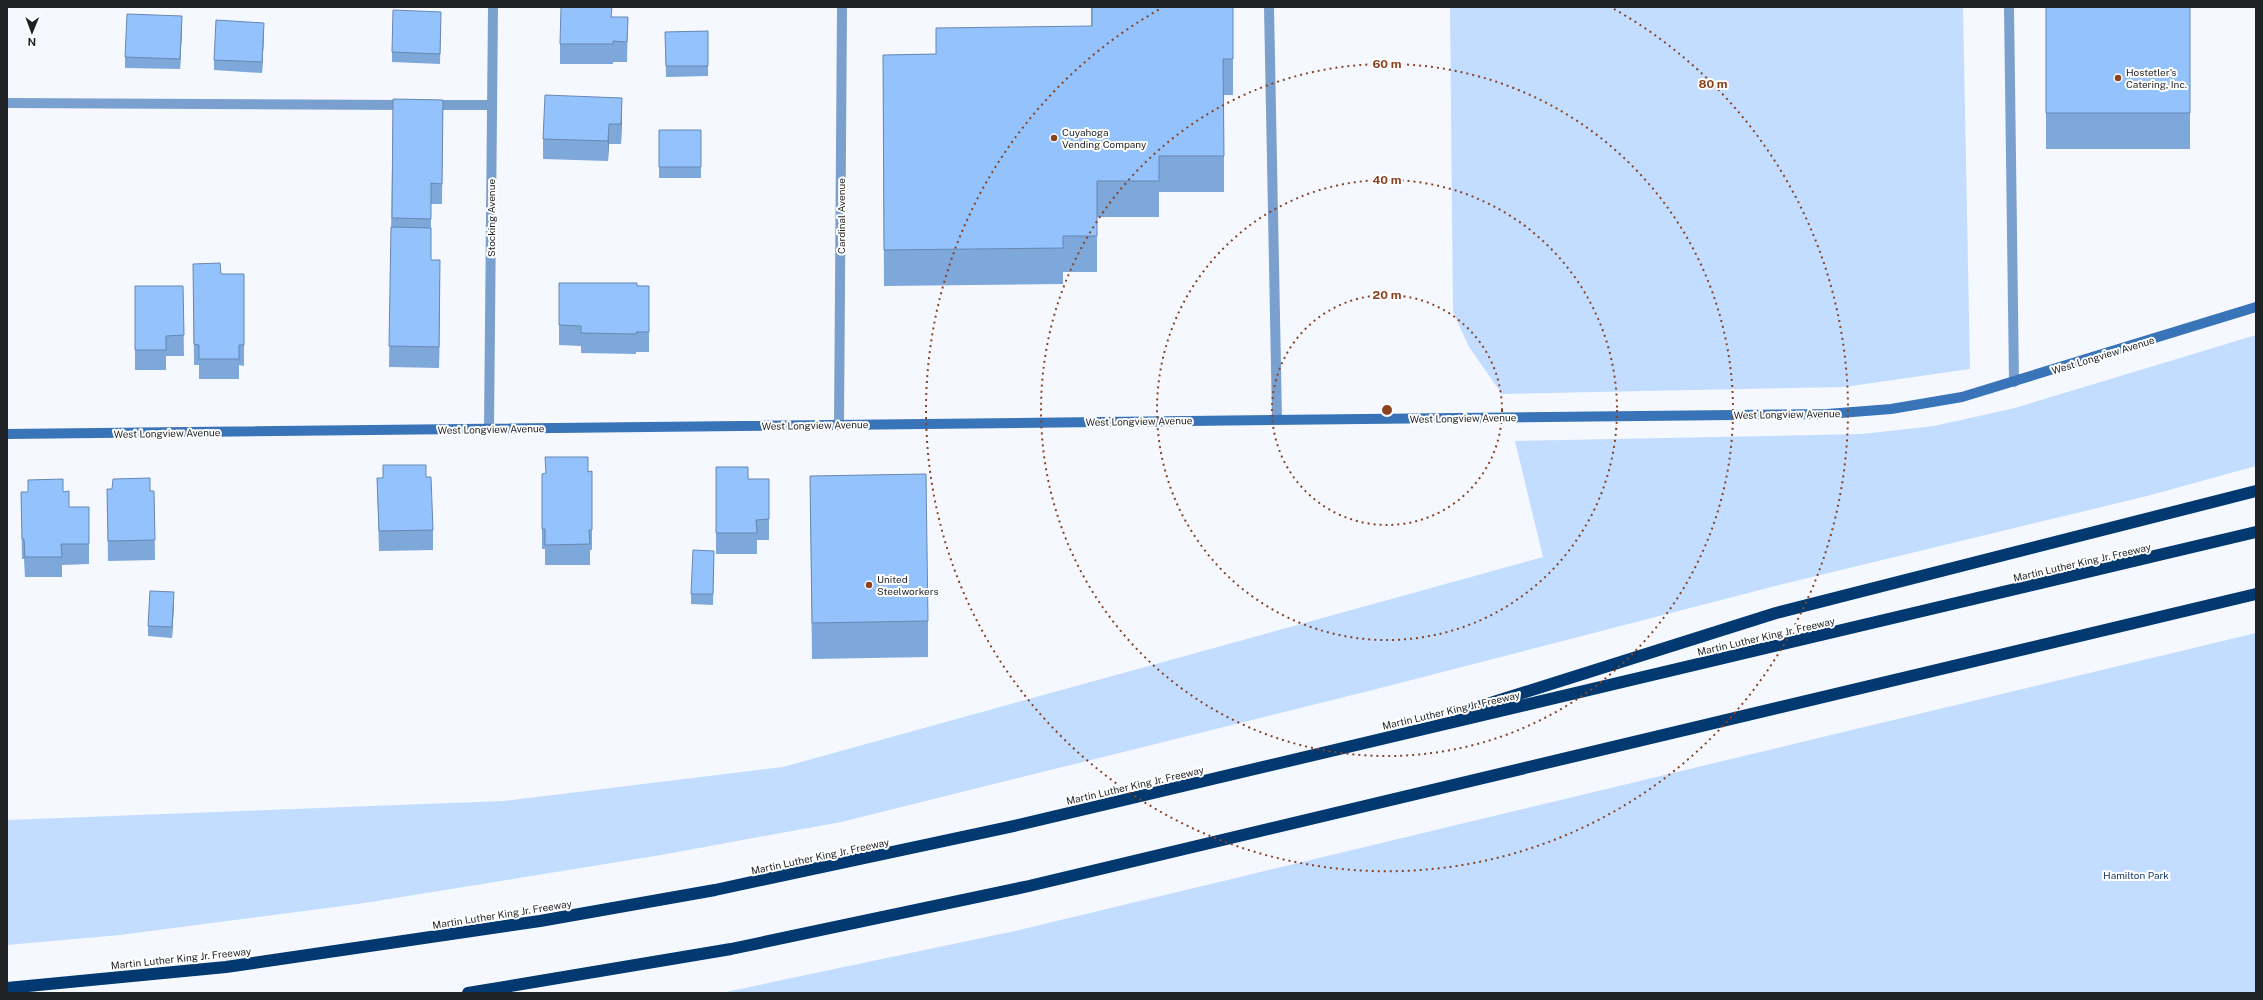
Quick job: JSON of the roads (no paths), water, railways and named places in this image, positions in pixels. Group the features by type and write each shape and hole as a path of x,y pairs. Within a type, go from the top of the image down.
{"highway":[{"path":"1367,742 1776,613 2256,491"},
{"name":"Martin Luther King Jr. Freeway","path":"7,988 226,967 540,921 707,892 1010,827 2256,532"},
{"path":"468,993 731,949 1014,889 2256,594"}],"street":[{"name":"Stocking Avenue","path":"489,429 492,7"},
{"name":"Cardinal Avenue","path":"839,424 842,7"},
{"path":"1270,7 1277,419"},
{"path":"2009,7 2014,382"},
{"path":"7,103 492,105"},
{"name":"West Longview Avenue","path":"7,434 1827,414 1891,409 1962,397 2256,307"}],"place":[{"name":"Hostetler's Catering, Inc.","path":"2118,78"},
{"name":"Cuyahoga Vending Company","path":"1054,138"},
{"name":"United Steelworkers","path":"869,585"}],"park label":[{"name":"Hamilton Park","path":"2136,875"}]}
